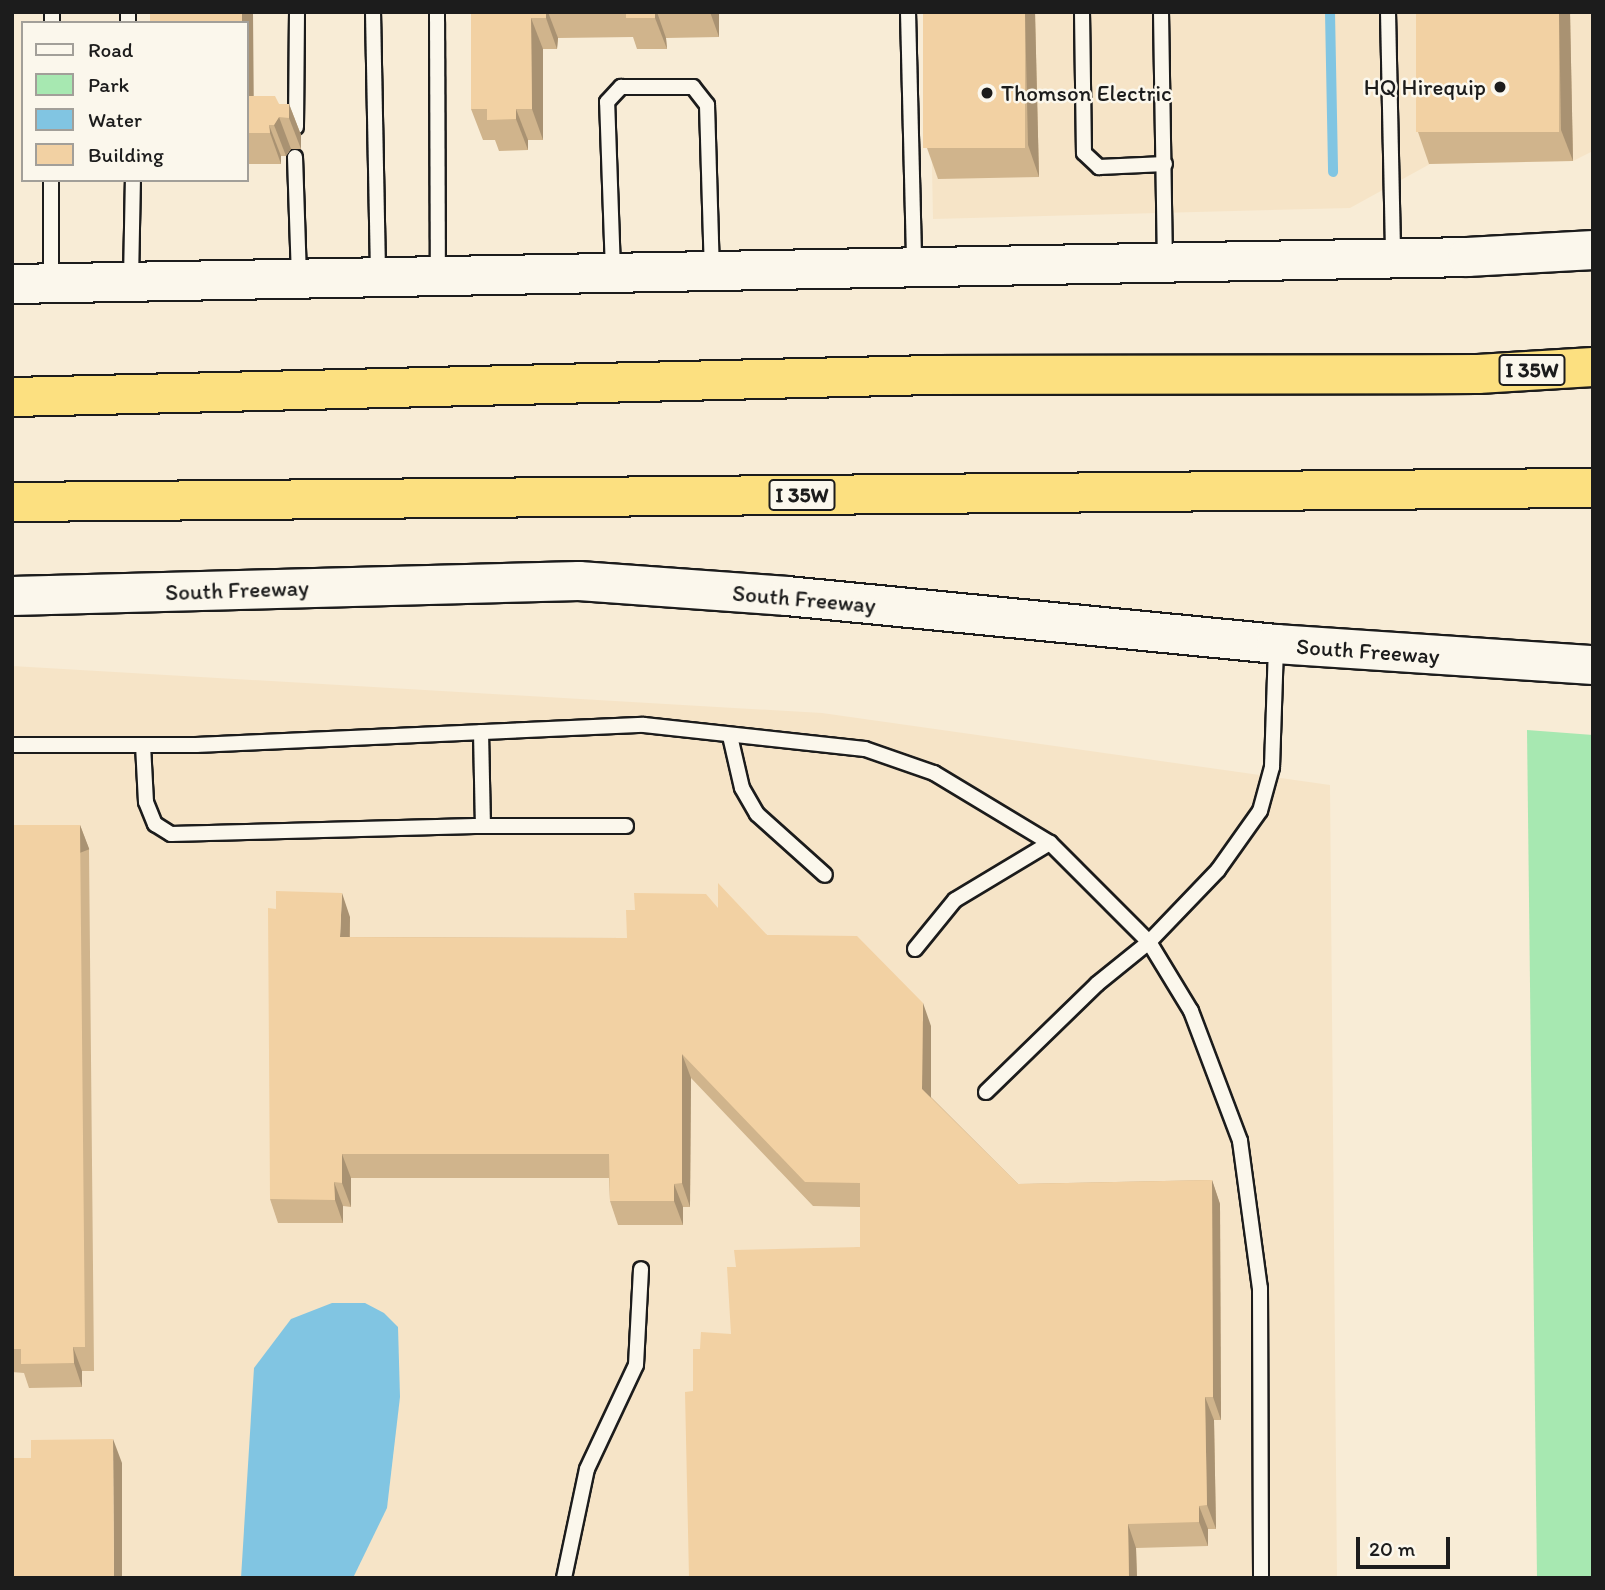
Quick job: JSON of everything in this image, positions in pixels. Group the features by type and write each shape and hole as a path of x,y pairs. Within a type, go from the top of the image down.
{"highway":[{"name":"I 35W","path":"12,397 929,375 1464,374 1591,366"},
{"name":"I 35W","path":"12,502 1593,488"}],"main road":[{"path":"12,284 1393,258 1593,250"},
{"name":"South Freeway","path":"12,596 579,581 801,597 1276,645 1593,666"}],"lane":[{"path":"296,127 297,12"},
{"path":"373,12 379,277"},
{"path":"437,12 438,276"},
{"path":"908,12 915,267"},
{"path":"1082,12 1084,153 1099,167 1165,164"},
{"path":"1161,12 1165,262"},
{"path":"1388,12 1393,258"},
{"path":"614,273 607,102 621,87 693,87 707,104 712,271"},
{"path":"295,157 299,279"},
{"path":"51,182 51,283"},
{"path":"131,282 133,182"},
{"path":"986,1093 1097,984 1149,942 1218,870 1261,811 1272,767 1276,645"},
{"path":"12,745 143,745 644,725 865,749 934,773 1050,843 1149,942 1191,1011 1240,1141 1260,1288 1261,1578"},
{"path":"481,732 483,826"},
{"path":"730,736 742,788 757,814 825,875"},
{"path":"143,745 146,802 155,824 171,834 483,826 626,827"},
{"path":"915,949 955,900 1050,843"},
{"path":"564,1578 587,1469 636,1365 641,1269"}],"shaded area":[{"path":"929,12 1593,12 1593,151 1573,161 1430,164 1350,208 933,219"},
{"path":"12,666 822,713 1330,785 1337,1578 12,1578"}],"green space":[{"path":"1527,730 1593,735 1593,1578 1537,1578"}],"water":[{"path":"332,1303 365,1303 384,1313 398,1327 400,1397 387,1508 353,1578 241,1578 254,1368 291,1319"}],"building":[{"path":"150,12 242,12 242,21 150,21"},
{"path":"471,12 546,12 546,18 531,18 532,109 516,109 516,119 487,120 487,109 471,109"},
{"path":"626,12 655,12 655,18 626,18"},
{"name":"Thomson Electric","path":"923,12 1025,12 1025,148 923,148"},
{"name":"HQ Hirequip","path":"1416,12 1559,12 1559,132 1416,132"},
{"path":"248,96 275,96 279,104 289,104 289,118 279,117 274,125 269,125 270,133 248,133"},
{"path":"12,825 80,825 85,1347 73,1347 74,1363 21,1364 21,1349 12,1349"},
{"path":"718,883 767,935 857,936 923,1003 922,1089 1018,1184 1212,1180 1213,1397 1205,1397 1207,1505 1199,1506 1199,1522 1128,1524 1129,1578 689,1578 685,1392 693,1391 693,1349 700,1349 701,1332 731,1334 727,1267 736,1267 734,1250 860,1247 860,1183 805,1182 682,1054 682,1183 674,1184 674,1201 610,1201 609,1154 342,1154 342,1183 334,1182 335,1200 270,1199 268,908 276,909 276,891 342,893 340,937 627,938 626,910 635,910 634,893 706,894 718,908"},
{"path":"113,1439 114,1578 12,1578 12,1458 31,1458 31,1440"}],"waterway":[{"path":"1330,12 1333,172"}],"place":[{"name":"HQ Hirequip","path":"1500,87"},
{"name":"Thomson Electric","path":"987,93"}]}
